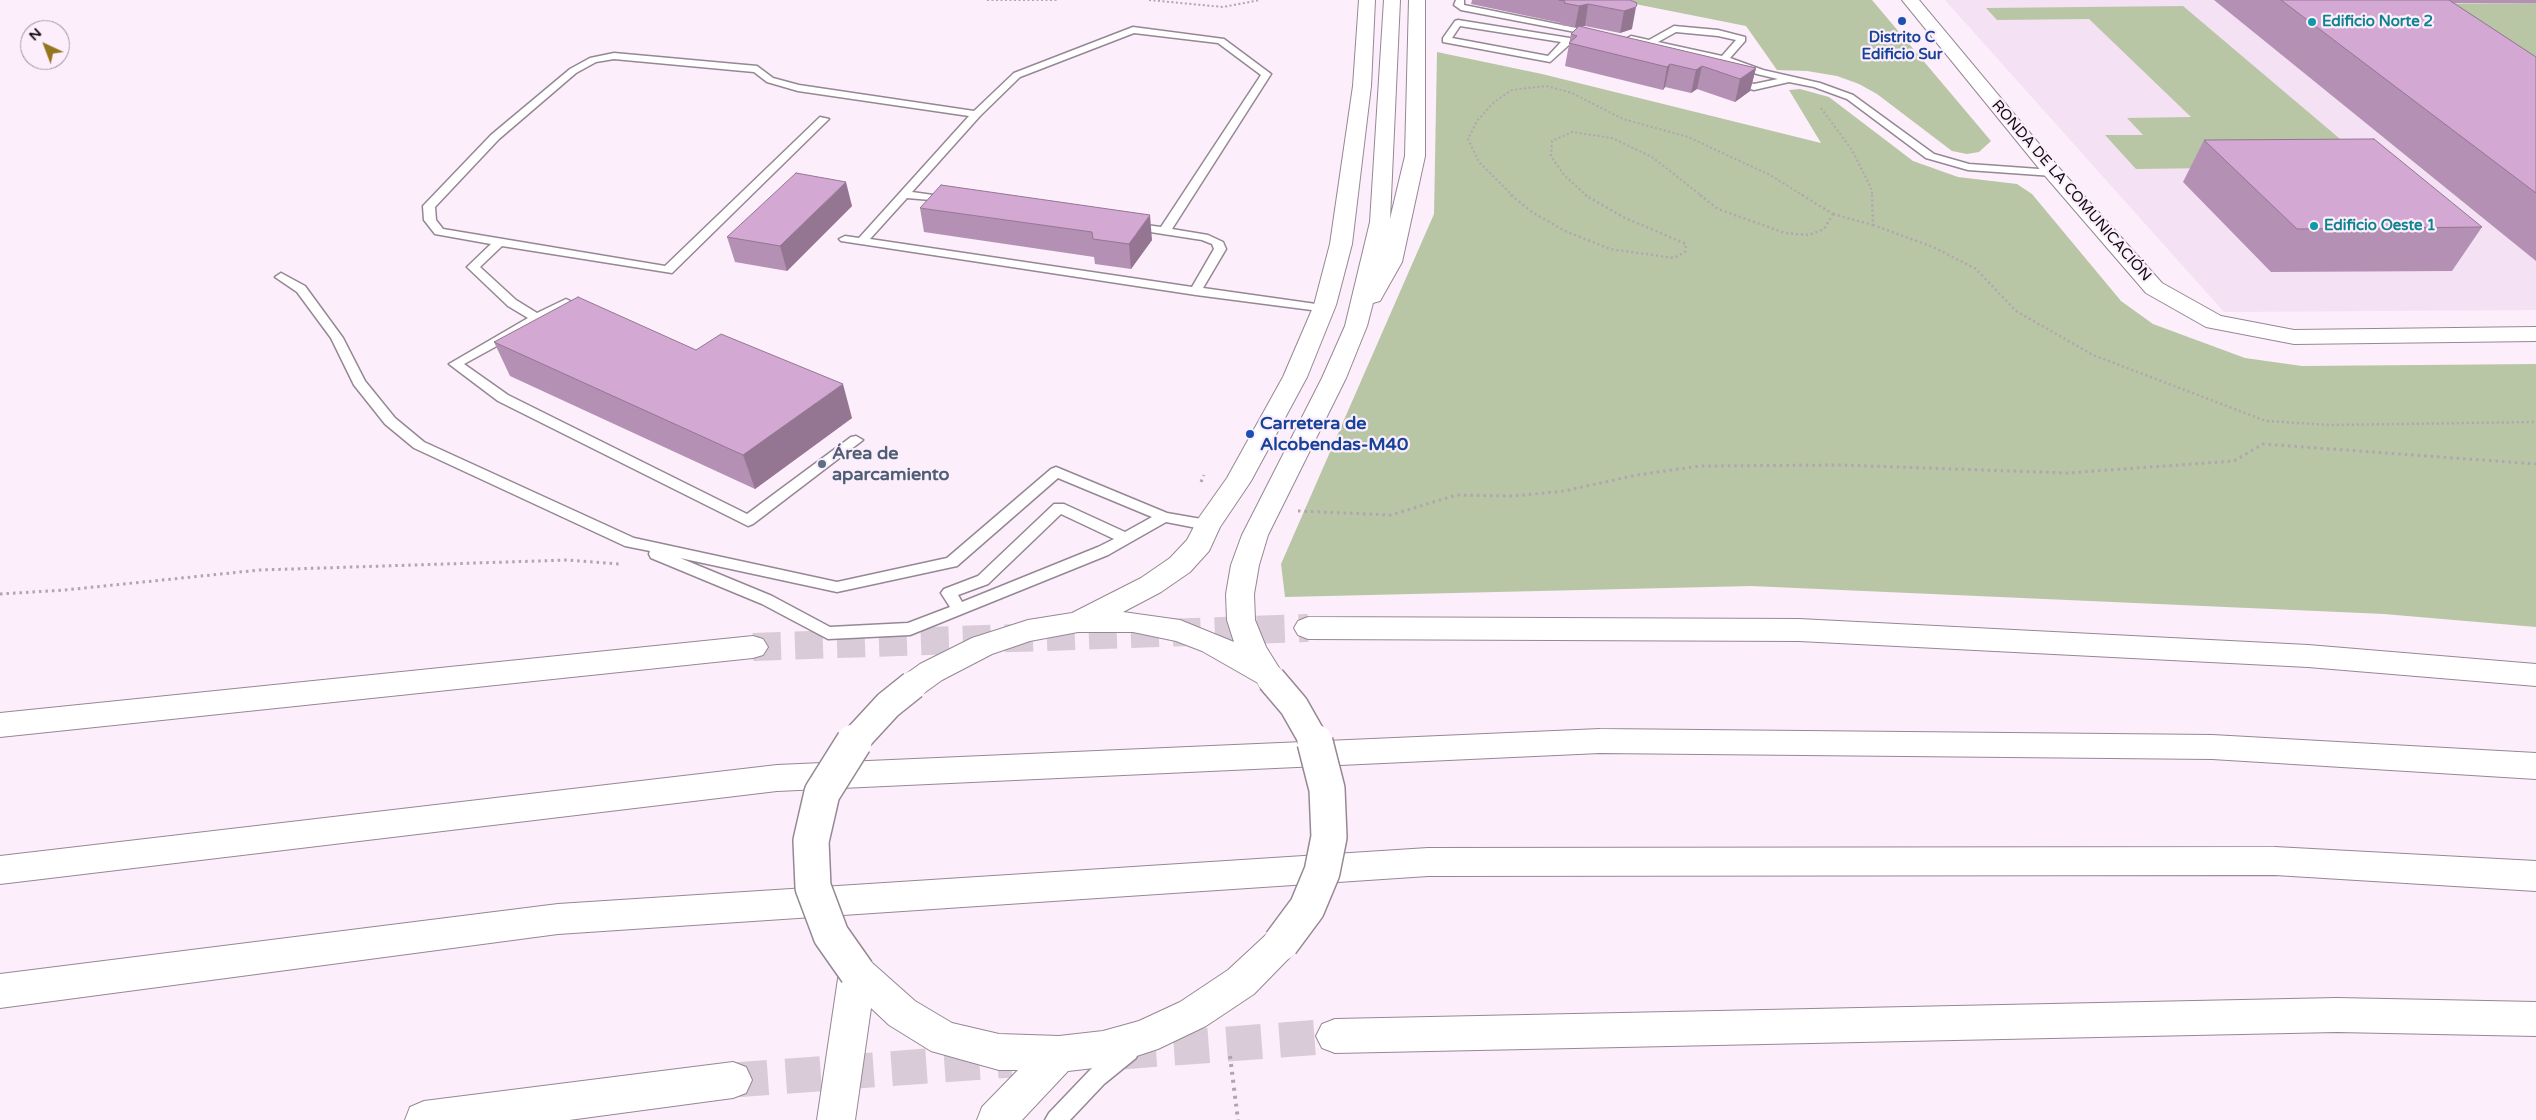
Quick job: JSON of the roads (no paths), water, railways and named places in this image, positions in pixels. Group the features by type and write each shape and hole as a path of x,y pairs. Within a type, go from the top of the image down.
{"main road":[{"path":"1352,0 1362,86"},
{"path":"1078,622 1151,585 1180,564 1199,544 1207,525 1238,481 1295,377 1323,309 1342,244 1362,86 1367,0"},
{"path":"1356,326 1380,222 1392,0"},
{"name":"RONDA DE LA COMUNICACIÓN","path":"1910,0 2053,173 2154,288 2214,322 2294,337 2536,334"},
{"path":"1271,679 1245,660 1212,643 1180,632 1133,622 1078,622 1028,631 982,646 931,672 888,705 849,747 822,793 811,841 813,887 831,934 856,972 902,1013 944,1039 999,1052 1059,1054 1103,1049 1145,1037 1193,1014 1241,982 1281,943 1307,908 1322,872 1329,837 1328,789 1315,742 1294,706 1271,679 1252,650 1242,620 1240,594 1255,536 1334,378 1356,326 1391,262 1415,156 1418,2"},
{"path":"1308,628 1799,630 2308,656 2536,675"},
{"path":"0,725 753,647"},
{"path":"0,870 776,778 1600,741 2212,747 2536,766"},
{"path":"0,991 558,919 1428,862 2275,862 2536,876"},
{"path":"836,1120 850,1032 856,972"},
{"path":"2337,1015 2536,1037"},
{"path":"1335,1036 2337,1015 2536,1019"},
{"path":"996,1120 1059,1054"},
{"path":"424,1120 733,1080"}],"lane":[{"path":"1460,0 1458,5 1462,7 1606,35"},
{"path":"1568,41 1550,59 1446,40 1458,24 1568,41 1602,48"},
{"path":"1650,43 1674,29 1718,32 1742,38 1724,59"},
{"path":"862,242 976,114 1017,75 1133,30 1221,41 1266,74 1166,230"},
{"path":"1623,38 1724,59 1760,72 1801,81 1850,97 1930,156 1968,167 2053,173"},
{"path":"824,118 668,270 439,232 430,220 429,206 495,137 573,71 593,60 614,56 757,69 770,80 798,88 976,114"},
{"path":"1725,80 1754,87 1789,79"},
{"path":"904,194 962,202"},
{"path":"1117,224 1166,230 1204,237 1217,242 1220,250 1196,291"},
{"path":"845,239 1323,309"},
{"path":"500,242 473,266 512,303 537,318"},
{"path":"281,277 301,290 337,338 359,382 390,421 418,445 688,569 767,600 828,633 910,629 1103,551 1164,517"},
{"path":"600,318 566,302 455,364 503,398 748,521 856,440"},
{"path":"630,542 837,587 952,562 1056,472 1164,517 1207,525"},
{"path":"959,609 949,593 983,580 1059,507 1125,538"},
{"path":"1056,1120 1097,1077 1145,1037"}],"tunnel":[{"path":"753,647 1308,628"},
{"path":"1121,1052 1335,1036"},
{"path":"733,1080 1011,1060"}],"place":[{"name":"Distrito C Edificio Sur","path":"1902,21"},
{"name":"Edificio Norte 2","path":"2312,22"},
{"name":"Edificio Oeste 1","path":"2314,226"},
{"name":"Carretera de Alcobendas-M40","path":"1250,434"},
{"name":"Área de aparcamiento","path":"822,464"}]}
